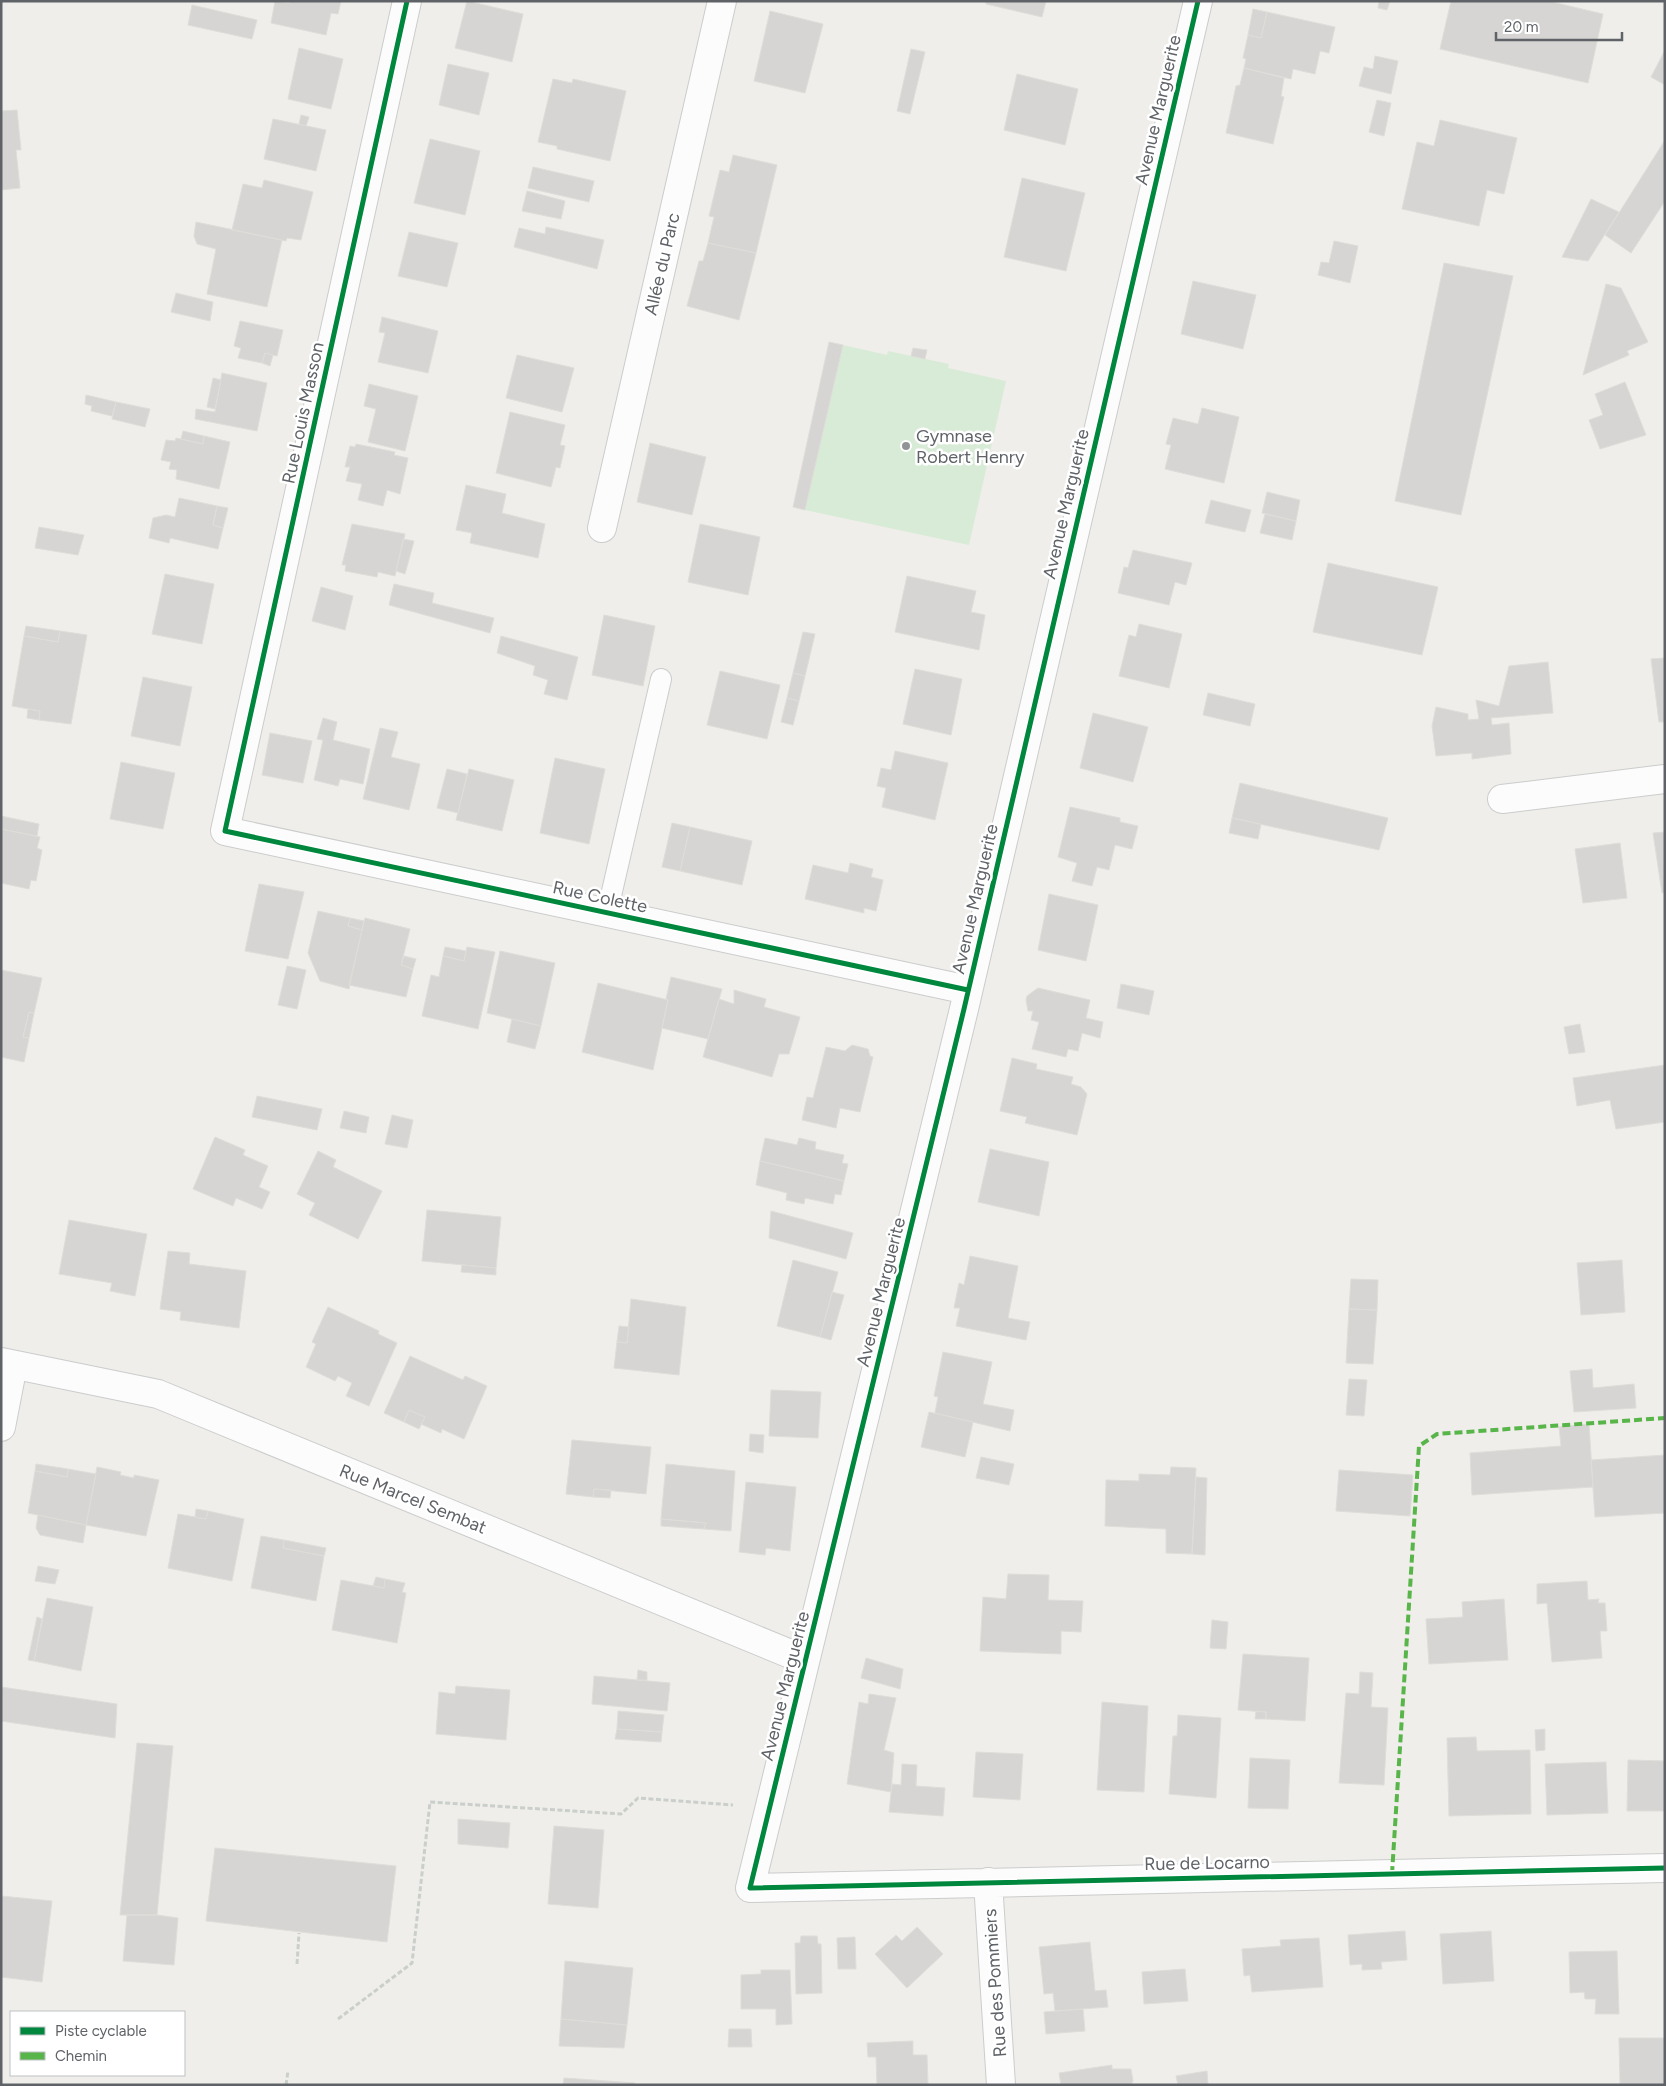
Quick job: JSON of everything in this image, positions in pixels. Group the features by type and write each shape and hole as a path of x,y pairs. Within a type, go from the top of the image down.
{"street":[{"name":"Rue Louis Masson","path":"225,831 407,1"},
{"name":"Allée du Parc","path":"602,528 722,1"},
{"name":"Avenue Marguerite","path":"750,1888 968,990 1198,1"},
{"path":"1502,799 1665,779"},
{"name":"Rue Colette","path":"225,831 968,990"},
{"name":"Rue Marcel Sembat","path":"1,1427 7,1363 158,1394 805,1660"},
{"name":"Rue de Locarno","path":"750,1888 1665,1868"},
{"name":"Rue des Pommiers","path":"988,1882 1001,2085"}],"lane":[{"path":"607,913 661,679"}],"path":[{"path":"338,2019 412,1963 430,1802 621,1814 638,1798 768,1808"},
{"path":"297,1964 299,1933"},
{"path":"286,2085 288,2071"}],"green space":[{"name":"Gymnase Robert Henry","path":"843,345 887,355 888,351 949,364 948,368 1006,381 969,545 805,510"}],"building":[{"path":"275,1 289,3 290,1 341,1 338,14 331,13 326,35 271,23"},
{"path":"467,1 523,14 512,62 455,48"},
{"path":"986,1 1046,1 1042,17 986,4"},
{"path":"1379,1 1390,1 1387,10 1378,8"},
{"path":"1451,1 1548,1 1603,14 1588,83 1440,49"},
{"path":"192,5 257,20 252,39 188,25"},
{"path":"1253,9 1267,12 1261,38 1248,35"},
{"path":"770,11 823,24 805,93 754,81"},
{"path":"1267,12 1335,27 1329,53 1320,51 1315,74 1293,69 1291,79 1244,68 1246,59 1243,58 1248,35 1261,38"},
{"path":"299,48 343,59 331,109 288,99"},
{"path":"911,49 925,52 910,114 897,111"},
{"path":"1665,52 1665,85 1651,77"},
{"path":"1375,56 1398,61 1391,94 1359,86 1364,67 1373,69"},
{"path":"448,64 489,73 479,115 439,105"},
{"path":"1244,68 1284,78 1281,96 1284,97 1273,144 1226,133 1236,86 1240,85"},
{"path":"1017,74 1078,89 1065,145 1004,130"},
{"path":"553,79 572,83 573,79 626,91 610,161 557,149 557,146 538,142"},
{"path":"1377,100 1391,103 1384,136 1369,132"},
{"path":"17,110 21,150 16,150 20,188 1,190 1,111"},
{"path":"301,115 309,117 306,126 299,124"},
{"path":"273,119 326,130 316,171 264,159"},
{"path":"1440,120 1517,138 1504,194 1487,190 1479,226 1402,209 1417,142 1434,146"},
{"path":"430,139 480,151 465,215 414,203"},
{"path":"1665,140 1665,201 1631,253 1605,235"},
{"path":"733,155 777,165 756,253 708,243 714,217 709,216 720,170 729,172"},
{"path":"533,167 594,181 589,202 528,188"},
{"path":"1022,178 1085,193 1066,271 1004,257"},
{"path":"264,180 313,192 301,240 287,238 286,241 232,230 243,184 262,188"},
{"path":"527,191 565,201 561,219 522,211"},
{"path":"1591,199 1619,212 1588,261 1562,257"},
{"path":"196,222 282,240 267,307 207,294 216,249 197,244 194,236"},
{"path":"546,227 604,240 597,269 514,247 519,228 545,234"},
{"path":"409,232 458,243 447,287 398,276"},
{"path":"1334,241 1358,246 1350,283 1318,275 1321,262 1329,263"},
{"path":"708,243 756,253 739,320 687,306 699,261 703,261"},
{"path":"1444,263 1513,276 1461,515 1395,501"},
{"path":"1193,281 1256,295 1243,349 1181,334"},
{"path":"1606,284 1621,288 1648,342 1627,351 1629,355 1583,375"},
{"path":"176,293 213,302 210,321 171,312"},
{"path":"382,317 438,331 428,373 378,362 385,333 379,332"},
{"path":"240,321 283,330 277,356 265,353 262,363 238,358 241,348 234,346"},
{"path":"829,342 843,345 805,510 793,507"},
{"path":"913,348 927,350 925,359 911,356"},
{"path":"265,353 273,355 270,366 262,363"},
{"path":"517,355 574,368 562,412 506,398"},
{"path":"222,373 267,383 257,431 195,419 196,409 215,412"},
{"path":"213,378 221,380 215,409 207,407"},
{"path":"1625,382 1646,435 1600,449 1589,420 1603,415 1595,394"},
{"path":"369,384 418,396 405,451 368,442 376,409 364,406"},
{"path":"86,395 116,402 112,416 91,411 92,406 85,404"},
{"path":"116,402 150,409 145,427 112,419"},
{"path":"1202,408 1239,417 1224,483 1165,469 1171,445 1166,444 1173,418 1198,424"},
{"path":"510,412 565,425 560,445 565,446 560,468 556,467 551,487 496,473"},
{"path":"183,431 204,436 203,444 181,439"},
{"path":"204,436 230,442 219,489 176,479 177,470 169,469 171,462 161,460 166,440 175,441 176,438 203,444"},
{"path":"650,443 706,457 692,515 637,502"},
{"path":"356,444 395,452 394,455 408,458 400,494 387,490 383,506 358,500 362,484 346,481 350,467 345,467 350,446 355,447"},
{"path":"466,485 506,494 502,513 545,524 538,558 470,543 472,533 456,530"},
{"path":"1267,492 1300,500 1296,521 1262,513"},
{"path":"179,498 217,506 213,525 223,528 218,549 170,538 169,543 149,538 153,518 166,515 175,517"},
{"path":"1211,500 1251,510 1245,532 1205,523"},
{"path":"217,506 228,508 223,528 213,525"},
{"path":"1265,514 1296,521 1292,540 1260,533"},
{"path":"352,524 405,534 395,576 378,572 377,577 345,571 346,565 342,565"},
{"path":"700,524 760,537 748,595 688,582"},
{"path":"39,527 84,535 78,555 35,548"},
{"path":"403,539 414,541 405,574 396,571"},
{"path":"1133,550 1192,563 1186,585 1175,582 1169,605 1118,593 1124,567 1128,568"},
{"path":"1328,563 1438,587 1422,655 1313,632"},
{"path":"165,574 214,584 202,644 152,634"},
{"path":"907,576 976,591 971,612 985,615 979,650 895,632"},
{"path":"394,584 434,593 432,603 494,618 490,633 389,605"},
{"path":"321,587 353,596 345,630 312,621"},
{"path":"604,615 655,626 643,686 592,675"},
{"path":"1139,624 1182,634 1169,688 1119,676 1129,635 1136,637"},
{"path":"26,626 60,631 58,642 24,636"},
{"path":"60,631 87,635 71,724 39,720 40,711 12,706 24,636 58,642"},
{"path":"803,632 815,634 805,676 793,673"},
{"path":"501,636 578,657 567,700 544,694 548,680 533,675 535,666 497,653"},
{"path":"1664,658 1665,722 1659,722 1651,659"},
{"path":"1548,662 1553,713 1491,718 1492,725 1509,723 1511,754 1472,759 1472,753 1436,756 1432,726 1436,707 1468,714 1468,720 1479,719 1476,700 1499,706 1509,666"},
{"path":"915,669 962,679 951,735 903,724"},
{"path":"720,671 780,685 767,739 707,725"},
{"path":"793,673 805,676 799,701 787,698"},
{"path":"143,677 192,687 180,746 131,736"},
{"path":"1208,693 1255,704 1250,726 1203,715"},
{"path":"787,698 799,701 793,725 781,722"},
{"path":"28,709 40,711 39,720 27,718"},
{"path":"1093,713 1148,727 1133,782 1080,768"},
{"path":"323,718 337,722 333,740 370,749 363,784 340,779 338,786 314,780 323,740 317,739"},
{"path":"380,728 398,732 391,757 420,764 409,810 363,799"},
{"path":"270,733 312,741 303,783 262,775"},
{"path":"895,751 948,763 935,820 882,807 886,788 877,786 881,768 891,770"},
{"path":"555,758 605,769 589,844 540,833"},
{"path":"121,762 175,773 163,829 110,819"},
{"path":"447,769 467,774 458,813 437,808"},
{"path":"469,769 514,780 502,831 456,820"},
{"path":"1240,783 1388,818 1379,850 1232,818"},
{"path":"1070,807 1120,818 1120,822 1138,826 1132,849 1115,845 1109,870 1097,867 1092,886 1072,881 1077,863 1058,857"},
{"path":"1,816 39,824 37,836 1,829"},
{"path":"1232,818 1261,824 1258,839 1229,833"},
{"path":"672,823 690,827 680,871 662,867"},
{"path":"690,827 752,841 742,885 680,871"},
{"path":"1,829 40,837 37,848 42,850 36,881 31,880 29,889 1,883"},
{"path":"1665,832 1665,892 1662,893 1653,833"},
{"path":"1620,843 1627,898 1583,903 1575,849"},
{"path":"850,863 873,869 871,877 883,880 876,911 864,908 864,913 805,899 813,865 848,873"},
{"path":"259,884 304,892 288,959 245,951"},
{"path":"1049,894 1098,905 1086,961 1038,950"},
{"path":"318,911 350,918 348,926 362,930 349,989 320,981 308,953"},
{"path":"350,918 364,921 362,930 348,926"},
{"path":"365,918 410,929 401,965 413,969 406,997 349,985"},
{"path":"445,947 466,951 464,961 443,956"},
{"path":"467,947 495,952 478,1029 422,1016 431,975 439,977 443,956 464,961"},
{"path":"500,951 555,963 541,1026 487,1013"},
{"path":"404,956 416,959 413,969 401,965"},
{"path":"287,966 306,970 297,1009 278,1005"},
{"path":"1,970 42,978 34,1013 29,1012 23,1037 29,1038 24,1062 1,1057"},
{"path":"671,977 722,989 708,1039 662,1028"},
{"path":"598,983 668,1000 653,1070 582,1052"},
{"path":"1121,984 1154,991 1149,1015 1117,1008"},
{"path":"1038,988 1090,1000 1086,1018 1103,1022 1100,1038 1082,1033 1078,1051 1068,1049 1066,1057 1032,1049 1039,1022 1031,1020 1033,1011 1028,1011 1026,1000 1027,996"},
{"path":"734,990 766,999 764,1007 800,1017 789,1054 779,1054 772,1077 703,1057 719,999 734,1004"},
{"path":"29,1012 34,1013 29,1038 23,1037"},
{"path":"512,1019 541,1026 535,1049 507,1042"},
{"path":"1580,1024 1585,1052 1569,1054 1564,1027"},
{"path":"852,1045 868,1049 870,1056 873,1057 860,1112 840,1108 836,1128 802,1120 807,1097 813,1098 826,1047 845,1051"},
{"path":"1012,1058 1037,1064 1036,1069 1073,1077 1071,1084 1081,1087 1087,1094 1077,1135 1025,1123 1027,1117 1000,1111"},
{"path":"1665,1065 1665,1122 1616,1129 1610,1100 1577,1106 1573,1078"},
{"path":"257,1096 322,1109 317,1130 252,1117"},
{"path":"344,1111 369,1117 366,1133 340,1128"},
{"path":"392,1115 413,1120 407,1148 385,1144"},
{"path":"215,1137 245,1150 243,1155 268,1166 259,1187 270,1192 262,1209 236,1198 233,1206 193,1189"},
{"path":"765,1138 797,1145 799,1138 816,1142 815,1149 844,1155 842,1163 848,1164 844,1181 760,1161"},
{"path":"990,1149 1049,1162 1039,1216 978,1202"},
{"path":"318,1151 336,1160 333,1167 382,1191 358,1239 309,1215 315,1203 297,1194"},
{"path":"760,1161 844,1181 841,1195 835,1194 833,1204 805,1198 804,1204 786,1200 787,1193 756,1185"},
{"path":"427,1210 501,1217 496,1268 422,1261"},
{"path":"771,1211 853,1233 846,1259 769,1238"},
{"path":"69,1220 147,1234 135,1296 110,1291 112,1283 59,1274"},
{"path":"168,1251 190,1253 189,1264 246,1271 239,1328 180,1320 181,1312 160,1309"},
{"path":"970,1256 1018,1266 1008,1318 1030,1322 1026,1340 956,1326 960,1308 954,1308 959,1283 964,1285"},
{"path":"793,1260 838,1272 820,1337 777,1326"},
{"path":"1622,1260 1625,1312 1581,1315 1577,1263"},
{"path":"462,1265 496,1268 496,1275 461,1272"},
{"path":"1351,1279 1378,1280 1377,1310 1349,1309"},
{"path":"832,1292 844,1295 831,1340 820,1337"},
{"path":"631,1299 686,1307 679,1375 614,1368 617,1342 627,1343"},
{"path":"328,1307 379,1331 378,1334 397,1343 369,1406 346,1396 352,1383 338,1376 335,1381 306,1367 316,1344 312,1342"},
{"path":"1349,1309 1377,1310 1373,1364 1346,1363"},
{"path":"619,1326 629,1327 627,1343 617,1342"},
{"path":"943,1352 992,1362 983,1404 1014,1410 1010,1431 935,1413 938,1397 934,1396"},
{"path":"410,1356 463,1380 465,1376 487,1386 464,1439 442,1429 441,1433 421,1424 425,1417 409,1410 404,1422 384,1413"},
{"path":"1592,1369 1593,1388 1634,1384 1636,1408 1574,1412 1570,1371"},
{"path":"1349,1379 1367,1380 1364,1416 1346,1415"},
{"path":"771,1390 821,1392 818,1438 769,1436"},
{"path":"409,1410 425,1417 419,1429 404,1422"},
{"path":"929,1412 973,1422 965,1457 921,1447"},
{"path":"1589,1424 1593,1487 1472,1495 1470,1453 1561,1446 1559,1427"},
{"path":"750,1434 764,1435 763,1453 749,1451"},
{"path":"572,1440 651,1447 646,1494 594,1489 593,1497 566,1494"},
{"path":"1665,1455 1665,1513 1595,1517 1591,1460"},
{"path":"981,1457 1014,1464 1009,1485 976,1478"},
{"path":"36,1464 68,1469 67,1477 35,1471"},
{"path":"666,1464 735,1471 731,1531 704,1529 706,1523 661,1519"},
{"path":"97,1467 121,1472 120,1475 134,1478 134,1475 159,1480 146,1536 86,1525"},
{"path":"1171,1467 1196,1468 1192,1554 1166,1553 1166,1529 1105,1526 1106,1480 1139,1481 1139,1474 1170,1475"},
{"path":"68,1469 96,1474 86,1525 28,1513 35,1471 67,1477"},
{"path":"1339,1470 1413,1475 1410,1516 1336,1511"},
{"path":"1196,1477 1207,1478 1205,1555 1192,1554"},
{"path":"746,1482 796,1487 790,1551 766,1548 765,1555 739,1552"},
{"path":"594,1489 611,1490 610,1498 593,1497"},
{"path":"196,1509 208,1511 206,1519 195,1517"},
{"path":"208,1511 244,1519 232,1581 168,1568 178,1514 206,1519"},
{"path":"38,1515 86,1525 83,1543 40,1535 36,1528"},
{"path":"661,1519 706,1523 704,1529 661,1526"},
{"path":"261,1536 284,1540 283,1548 324,1556 316,1601 251,1588"},
{"path":"284,1540 326,1548 324,1556 283,1548"},
{"path":"38,1566 59,1570 55,1584 35,1581"},
{"path":"1008,1574 1049,1575 1048,1600 1083,1601 1081,1632 1061,1631 1061,1654 980,1651 983,1597 1006,1599"},
{"path":"376,1577 385,1579 384,1588 373,1586"},
{"path":"385,1579 405,1583 402,1592 406,1593 397,1643 332,1630 341,1580 384,1588"},
{"path":"1587,1581 1588,1600 1599,1599 1598,1603 1605,1603 1607,1631 1600,1631 1602,1658 1552,1662 1547,1603 1537,1604 1537,1584"},
{"path":"47,1598 93,1607 81,1671 34,1661"},
{"path":"1504,1599 1508,1660 1429,1664 1426,1619 1463,1617 1462,1602"},
{"path":"37,1617 42,1619 34,1661 28,1660"},
{"path":"1212,1620 1228,1622 1226,1649 1210,1648"},
{"path":"1243,1654 1309,1658 1305,1721 1266,1719 1266,1712 1238,1710"},
{"path":"866,1658 903,1669 900,1689 861,1678"},
{"path":"638,1670 647,1672 647,1680 637,1680"},
{"path":"1360,1672 1373,1673 1371,1707 1388,1708 1384,1785 1339,1783 1346,1693 1359,1694"},
{"path":"594,1676 670,1683 667,1711 592,1704"},
{"path":"456,1686 510,1690 506,1740 436,1734 439,1692 455,1694"},
{"path":"1,1687 117,1704 115,1738 1,1721"},
{"path":"869,1694 896,1698 884,1750 894,1753 891,1792 847,1784 859,1702 868,1704"},
{"path":"1102,1702 1148,1706 1144,1792 1097,1790"},
{"path":"618,1711 664,1715 662,1732 617,1729"},
{"path":"1256,1711 1266,1712 1266,1719 1255,1719"},
{"path":"1178,1715 1221,1718 1216,1798 1169,1794 1173,1736 1177,1736"},
{"path":"617,1729 662,1732 661,1742 615,1739"},
{"path":"1545,1729 1545,1750 1536,1751 1535,1730"},
{"path":"1476,1737 1477,1751 1530,1750 1531,1814 1449,1816 1447,1738"},
{"path":"137,1743 173,1746 157,1915 120,1915"},
{"path":"976,1752 1023,1754 1020,1800 973,1797"},
{"path":"1250,1758 1290,1760 1288,1809 1248,1808"},
{"path":"1628,1760 1665,1761 1665,1811 1627,1811"},
{"path":"1606,1762 1608,1813 1547,1815 1545,1764"},
{"path":"902,1764 917,1765 916,1786 945,1788 943,1816 889,1812 892,1784 901,1785"},
{"path":"458,1819 510,1823 508,1848 458,1844"},
{"path":"554,1826 604,1830 598,1908 548,1904"},
{"path":"215,1848 396,1866 387,1942 206,1921"},
{"path":"1,1896 52,1901 42,1982 1,1977"},
{"path":"127,1915 157,1915 178,1918 174,1965 123,1961"},
{"path":"917,1927 943,1954 907,1988 875,1954 896,1935 902,1941"},
{"path":"1405,1931 1407,1960 1381,1962 1382,1969 1362,1970 1362,1964 1350,1965 1348,1935"},
{"path":"1491,1931 1494,1981 1443,1984 1440,1934"},
{"path":"801,1936 817,1936 818,1944 821,1944 822,1993 796,1994 795,1943 800,1943"},
{"path":"855,1937 856,1969 838,1969 837,1938"},
{"path":"1319,1938 1323,1987 1252,1992 1250,1975 1244,1976 1242,1949 1281,1946 1280,1940"},
{"path":"1090,1942 1095,1991 1106,1990 1108,2007 1055,2011 1053,1993 1044,1994 1039,1947"},
{"path":"1617,1951 1619,2014 1595,2014 1596,1999 1585,1999 1584,1992 1570,1993 1569,1952"},
{"path":"565,1961 633,1968 627,2025 561,2019"},
{"path":"1185,1969 1188,2001 1144,2004 1142,1972"},
{"path":"761,1970 790,1970 792,2024 776,2025 776,2009 741,2009 741,1975 761,1974"},
{"path":"1083,2009 1085,2031 1046,2034 1044,2012"},
{"path":"561,2019 627,2025 624,2048 559,2046"},
{"path":"729,2029 751,2029 752,2047 728,2047"},
{"path":"1619,2038 1665,2038 1665,2085 1620,2085"},
{"path":"913,2041 913,2055 927,2055 928,2085 877,2085 876,2057 868,2057 867,2043"},
{"path":"1112,2065 1112,2069 1131,2069 1133,2081 1131,2085 1061,2085 1059,2073"},
{"path":"1207,2071 1208,2085 1178,2085 1176,2076"},
{"path":"564,2078 635,2083 635,2085 563,2085"}],"marked path":[{"path":"1392,1874 1419,1446 1437,1434 1665,1418"}],"cycle path":[{"path":"407,1 225,831 968,990"},
{"path":"1198,1 964,1009 750,1888 1665,1868"}],"place":[{"name":"Gymnase Robert Henry","path":"906,446"}]}
